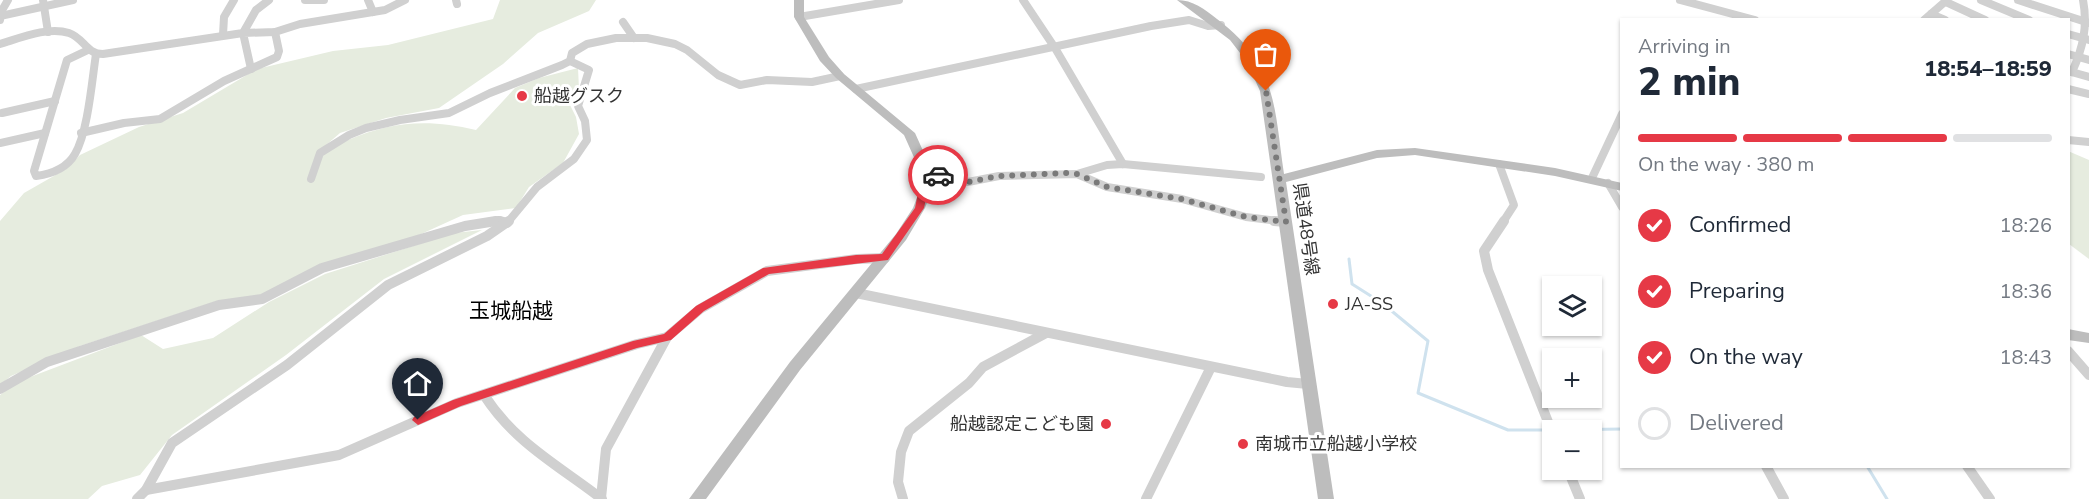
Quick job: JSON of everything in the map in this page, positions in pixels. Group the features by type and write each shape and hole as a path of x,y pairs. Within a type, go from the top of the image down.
{"street":[{"path":"0,21 8,0"},
{"path":"0,16 43,4 73,0"},
{"path":"223,35 224,17 234,0"},
{"path":"251,69 243,33 256,10 269,0"},
{"path":"305,0 324,0"},
{"path":"368,0 373,12"},
{"path":"92,52 77,153 61,169 46,176 36,176 34,171 67,60 92,52 128,51 171,46 223,35 274,32 300,24 373,12 405,0"},
{"path":"697,499 795,366 885,258 919,208 924,195 927,173 909,133 840,76 824,59 799,17 799,0"},
{"path":"799,17 899,0"},
{"path":"1023,0 1055,48 1123,164"},
{"name":"県道48号線","path":"1182,0 1221,26 1240,42 1261,74 1269,108 1280,179 1326,499"},
{"path":"1680,0 1747,18"},
{"path":"1705,0 1709,8"},
{"path":"1981,0 2024,18"},
{"path":"2019,0 2089,23"},
{"path":"1926,18 1946,1 1981,18"},
{"path":"2083,1 2089,23 2087,39 2070,72 2089,76"},
{"path":"43,4 48,32"},
{"path":"1931,14 1941,18"},
{"path":"856,89 1151,26 1189,21 1208,26 1221,26"},
{"path":"623,22 634,38"},
{"path":"0,44 48,32 65,31 75,36 92,52"},
{"path":"81,133 124,123 160,119 200,94 277,57 279,51 274,32"},
{"path":"2070,35 2087,39"},
{"path":"570,61 572,52 592,42 610,38 634,38 680,46 727,81 740,85 752,85 765,80 812,82 840,76"},
{"path":"128,51 135,42"},
{"path":"2070,55 2089,60"},
{"path":"137,499 146,489 172,443 287,365 388,285 487,236 507,223 537,187 574,159 587,140 585,121 578,106 590,70 570,61 489,93 449,113 400,120 349,135 320,153 311,179"},
{"path":"2070,89 2089,94"},
{"path":"2,113 55,101"},
{"path":"1592,178 1620,118"},
{"path":"0,143 45,133"},
{"path":"2070,140 2089,142"},
{"path":"1280,179 1366,155 1393,152 1425,153 1592,178 1620,186"},
{"path":"927,173 968,182 999,176 1077,174 1107,165 1123,164 1261,177"},
{"path":"1499,164 1514,205 1484,251 1488,270 1547,420"},
{"path":"1077,174 1107,187 1182,199 1246,217 1286,222"},
{"path":"1608,183 1620,204"},
{"path":"0,389 47,363 111,340 219,305 262,299 322,268 465,226 499,220 507,223"},
{"path":"484,395 497,418 536,454 601,498 606,449 667,337 700,309 766,271 856,259 885,258"},
{"path":"855,293 1211,367 1308,384"},
{"path":"903,499 898,482 901,452 909,431 969,383 984,367 1046,333"},
{"path":"2070,334 2089,338"},
{"path":"146,489 339,455 457,403 637,344 667,337"},
{"path":"2070,353 2089,375"},
{"path":"1146,499 1211,367"},
{"path":"1767,468 1784,499"},
{"path":"1968,468 1990,499"},
{"path":"1572,480 1580,499"}],"shaded area":[{"path":"500,0 596,0 589,11 538,33 503,64 439,108 386,118 340,133 317,153 307,180 322,156 329,148 338,144 380,129 411,124 442,124 476,130 515,88 539,78 578,68 579,89 568,101 576,117 579,134 563,163 529,187 516,208 463,215 419,235 263,295 217,301 80,346 11,376 0,385 0,221 24,193 66,169 80,155 139,127 183,113 257,69 333,51 388,45 493,19"},
{"path":"2070,152 2089,160 2089,259 2070,245"},
{"path":"482,230 384,279 286,355 172,435 140,475 102,486 88,499 0,499 0,395 17,382 141,335 163,349 213,338 269,302 325,274 454,233"}],"waterway":[{"path":"1349,259 1352,284 1382,303 1428,341 1418,393 1508,430 1542,430"},
{"path":"1602,429 1620,429"},
{"path":"1868,468 1887,499"}],"way so far":[{"path":"938,175 968,182 999,176 1077,174 1107,187 1182,199 1246,217 1286,222 1266,91"}],"place":[{"name":"船越グスク","path":"522,96"},
{"name":"JA-SS","path":"1333,304"},
{"name":"船越認定こども園","path":"1106,424"},
{"name":"南城市立船越小学校","path":"1243,444"}],"district":[{"name":"玉城船越","path":"511,311"}],"route":[{"path":"418,420 457,403 637,344 667,337 700,309 766,271 856,259 885,258 919,208 924,195 927,173 938,175"}]}
